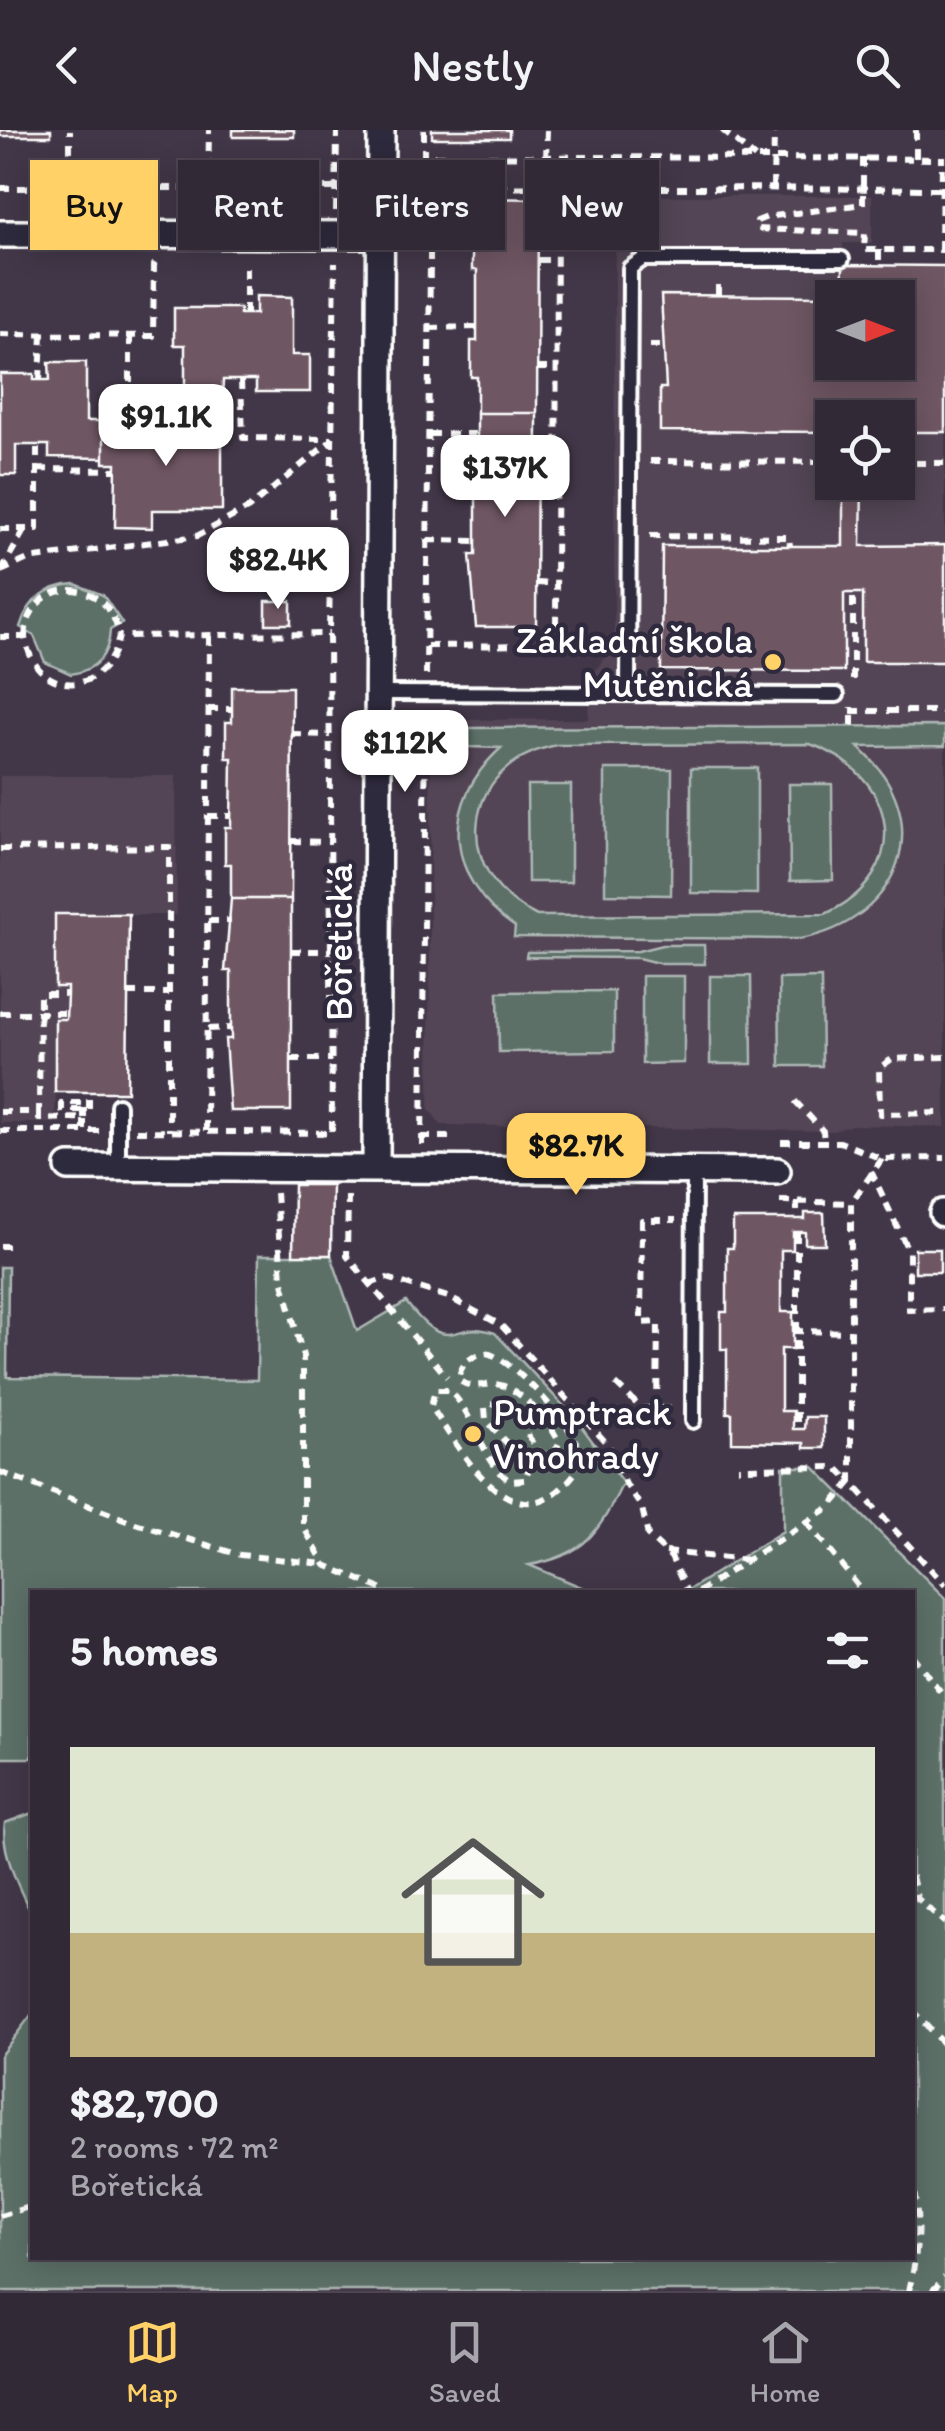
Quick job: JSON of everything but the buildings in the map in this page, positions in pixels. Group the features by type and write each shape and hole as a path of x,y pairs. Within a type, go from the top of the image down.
{"street":[{"name":"Bořetická","path":"382,130 382,160"},
{"path":"0,234 339,235"},
{"name":"Bořetická","path":"376,1169 380,250"},
{"path":"69,1167 777,1171"}],"lane":[{"path":"628,694 629,275 636,261 842,259"},
{"path":"378,692 837,695"},
{"path":"118,1105 118,1167"},
{"path":"693,1415 694,1171"}],"path":[{"path":"70,130 70,160"},
{"path":"208,160 209,130"},
{"path":"336,130 336,217"},
{"path":"424,130 424,156 546,158 863,158 943,159 943,250 864,250 865,233 762,230 756,226 757,221 767,217 863,204 863,158"},
{"path":"546,158 547,130"},
{"path":"722,130 755,158"},
{"path":"773,188 774,130"},
{"path":"916,130 916,159"},
{"path":"0,188 30,188"},
{"path":"319,188 339,188"},
{"path":"659,188 943,189"},
{"path":"422,1169 431,250"},
{"path":"426,646 548,646 556,638 556,250"},
{"path":"879,250 879,266"},
{"path":"0,334 154,336 154,266 165,256"},
{"path":"227,256 264,257"},
{"path":"246,257 246,314"},
{"path":"317,258 335,259 329,634 332,1138 347,1138"},
{"path":"538,260 556,260"},
{"path":"430,328 477,328"},
{"path":"40,380 42,334"},
{"path":"130,336 130,426"},
{"path":"537,368 556,368"},
{"path":"241,380 243,438 332,439"},
{"path":"429,434 477,434"},
{"path":"0,572 28,559 197,536 249,508 332,439"},
{"path":"0,529 37,529 37,446"},
{"path":"629,461 815,462"},
{"path":"915,463 945,463"},
{"path":"38,468 116,470"},
{"path":"537,475 556,476"},
{"path":"0,572 25,529"},
{"path":"628,536 789,537 790,546"},
{"path":"428,540 477,541"},
{"path":"536,583 556,584"},
{"path":"73,590 92,594 105,604 116,620 119,636 110,663 102,672 74,683 54,680 36,668 25,636 36,605 53,593 73,590"},
{"path":"852,726 854,593"},
{"path":"119,636 329,634"},
{"path":"0,637 25,636"},
{"path":"206,1132 208,636"},
{"path":"208,709 232,708"},
{"path":"862,711 945,711"},
{"path":"292,734 330,736"},
{"path":"208,816 231,816"},
{"path":"291,842 331,842"},
{"path":"0,849 168,848 169,1132"},
{"path":"208,921 231,921"},
{"path":"291,951 331,950"},
{"path":"127,993 168,993"},
{"path":"67,994 40,994 39,1119 84,1118"},
{"path":"0,1013 66,1013"},
{"path":"208,1029 231,1028"},
{"path":"945,1058 884,1061 880,1114 945,1113"},
{"path":"291,1059 332,1059"},
{"path":"84,1132 84,1118 84,1103 62,1103 62,1110 76,1110 89,1110 89,1092"},
{"path":"795,1101 822,1131 824,1142"},
{"path":"0,1112 39,1112"},
{"path":"0,1132 332,1132"},
{"path":"701,1590 830,1507 851,1482 851,1203 882,1159"},
{"path":"275,1169 282,1279 303,1356 303,1526 326,1564"},
{"path":"348,1169 347,1256 446,1377"},
{"path":"777,1171 778,1200 851,1203"},
{"path":"871,1172 908,1252 909,1310 945,1310"},
{"path":"797,1201 797,1218"},
{"path":"642,1220 641,1323 658,1322 657,1408"},
{"path":"797,1232 797,1429"},
{"path":"369,1284 387,1278 448,1297 501,1325 610,1446 624,1483 642,1508 648,1536 665,1552 686,1590"},
{"path":"795,1331 851,1332"},
{"path":"486,1353 500,1357 573,1436 578,1453 575,1473 553,1495 533,1504 503,1496 452,1442 430,1401 435,1390 444,1388 460,1402 494,1466 510,1480 525,1480 529,1468 486,1420 489,1404 510,1404 536,1450 544,1454 555,1452 559,1443 554,1431 510,1389 498,1384 468,1386 458,1380 458,1372 472,1358 486,1353"},
{"path":"616,1384 642,1408 693,1415"},
{"path":"738,1468 836,1467 945,1585"},
{"path":"0,1472 132,1522 240,1555 326,1564 384,1590"},
{"path":"807,1522 861,1590"},
{"path":"665,1552 748,1560"},
{"path":"915,1658 945,1697"},
{"path":"915,1889 917,1898 945,1924"},
{"path":"915,2013 945,2046"},
{"path":"909,2291 918,2251 915,2196"},
{"path":"0,2216 30,2207"},
{"path":"932,2291 945,2278"}],"shaded area":[{"name":"Základní škola Mutěnická","path":"659,196 872,196 872,243 843,243 843,265 945,266 945,1127 852,1125 834,1131 441,1125 429,1109 431,728 442,720 588,719 589,679 614,646 615,250 659,250"},
{"path":"0,776 176,776 177,915 129,915 127,1092 56,1092 55,1123 0,1123"}],"green space":[{"path":"75,584 103,595 122,623 110,630 107,647 95,665 71,674 45,662 34,636 20,627 28,609 40,596"},
{"path":"945,726 945,746 858,747 883,774 897,804 902,833 898,862 885,889 863,911 835,928 800,939 514,937 515,927 475,887 464,864 459,841 460,817 467,793 501,748 468,747 467,728","holes":["810,744 840,758 863,778 878,800 885,825 883,851 873,875 854,896 825,914 537,916 509,898 489,875 479,849 478,822 485,797 501,774 525,756 557,745"]},
{"path":"691,768 757,768 757,894 691,893"},
{"path":"605,769 672,769 671,895 605,894"},
{"path":"789,784 832,784 833,880 790,881"},
{"path":"527,785 571,785 571,882 528,882"},
{"path":"662,945 704,945 705,964 662,964 638,958 526,957 527,952 638,951"},
{"path":"642,976 684,976 684,1063 642,1064"},
{"path":"710,976 751,976 752,1064 710,1064"},
{"path":"821,978 822,1066 780,1066 779,979"},
{"path":"614,991 614,1051 499,1052 498,992"},
{"path":"259,1255 331,1255 357,1331 406,1302 421,1320 443,1334 481,1329 495,1333 576,1419 623,1483 588,1539 564,1555 529,1565 588,1590 30,1590 30,1758 0,1758 0,1267 8,1267 7,1377 257,1380"},
{"path":"783,1467 814,1467 945,1598 945,2291 0,2291 0,2056 30,2017 30,2260 915,2260 915,1590 688,1590 783,1531"},
{"path":"30,1814 30,1910 12,1870 5,1845 5,1823"}],"place":[{"name":"Základní škola Mutěnická","path":"773,662"},
{"name":"Pumptrack Vinohrady","path":"473,1434"}]}
